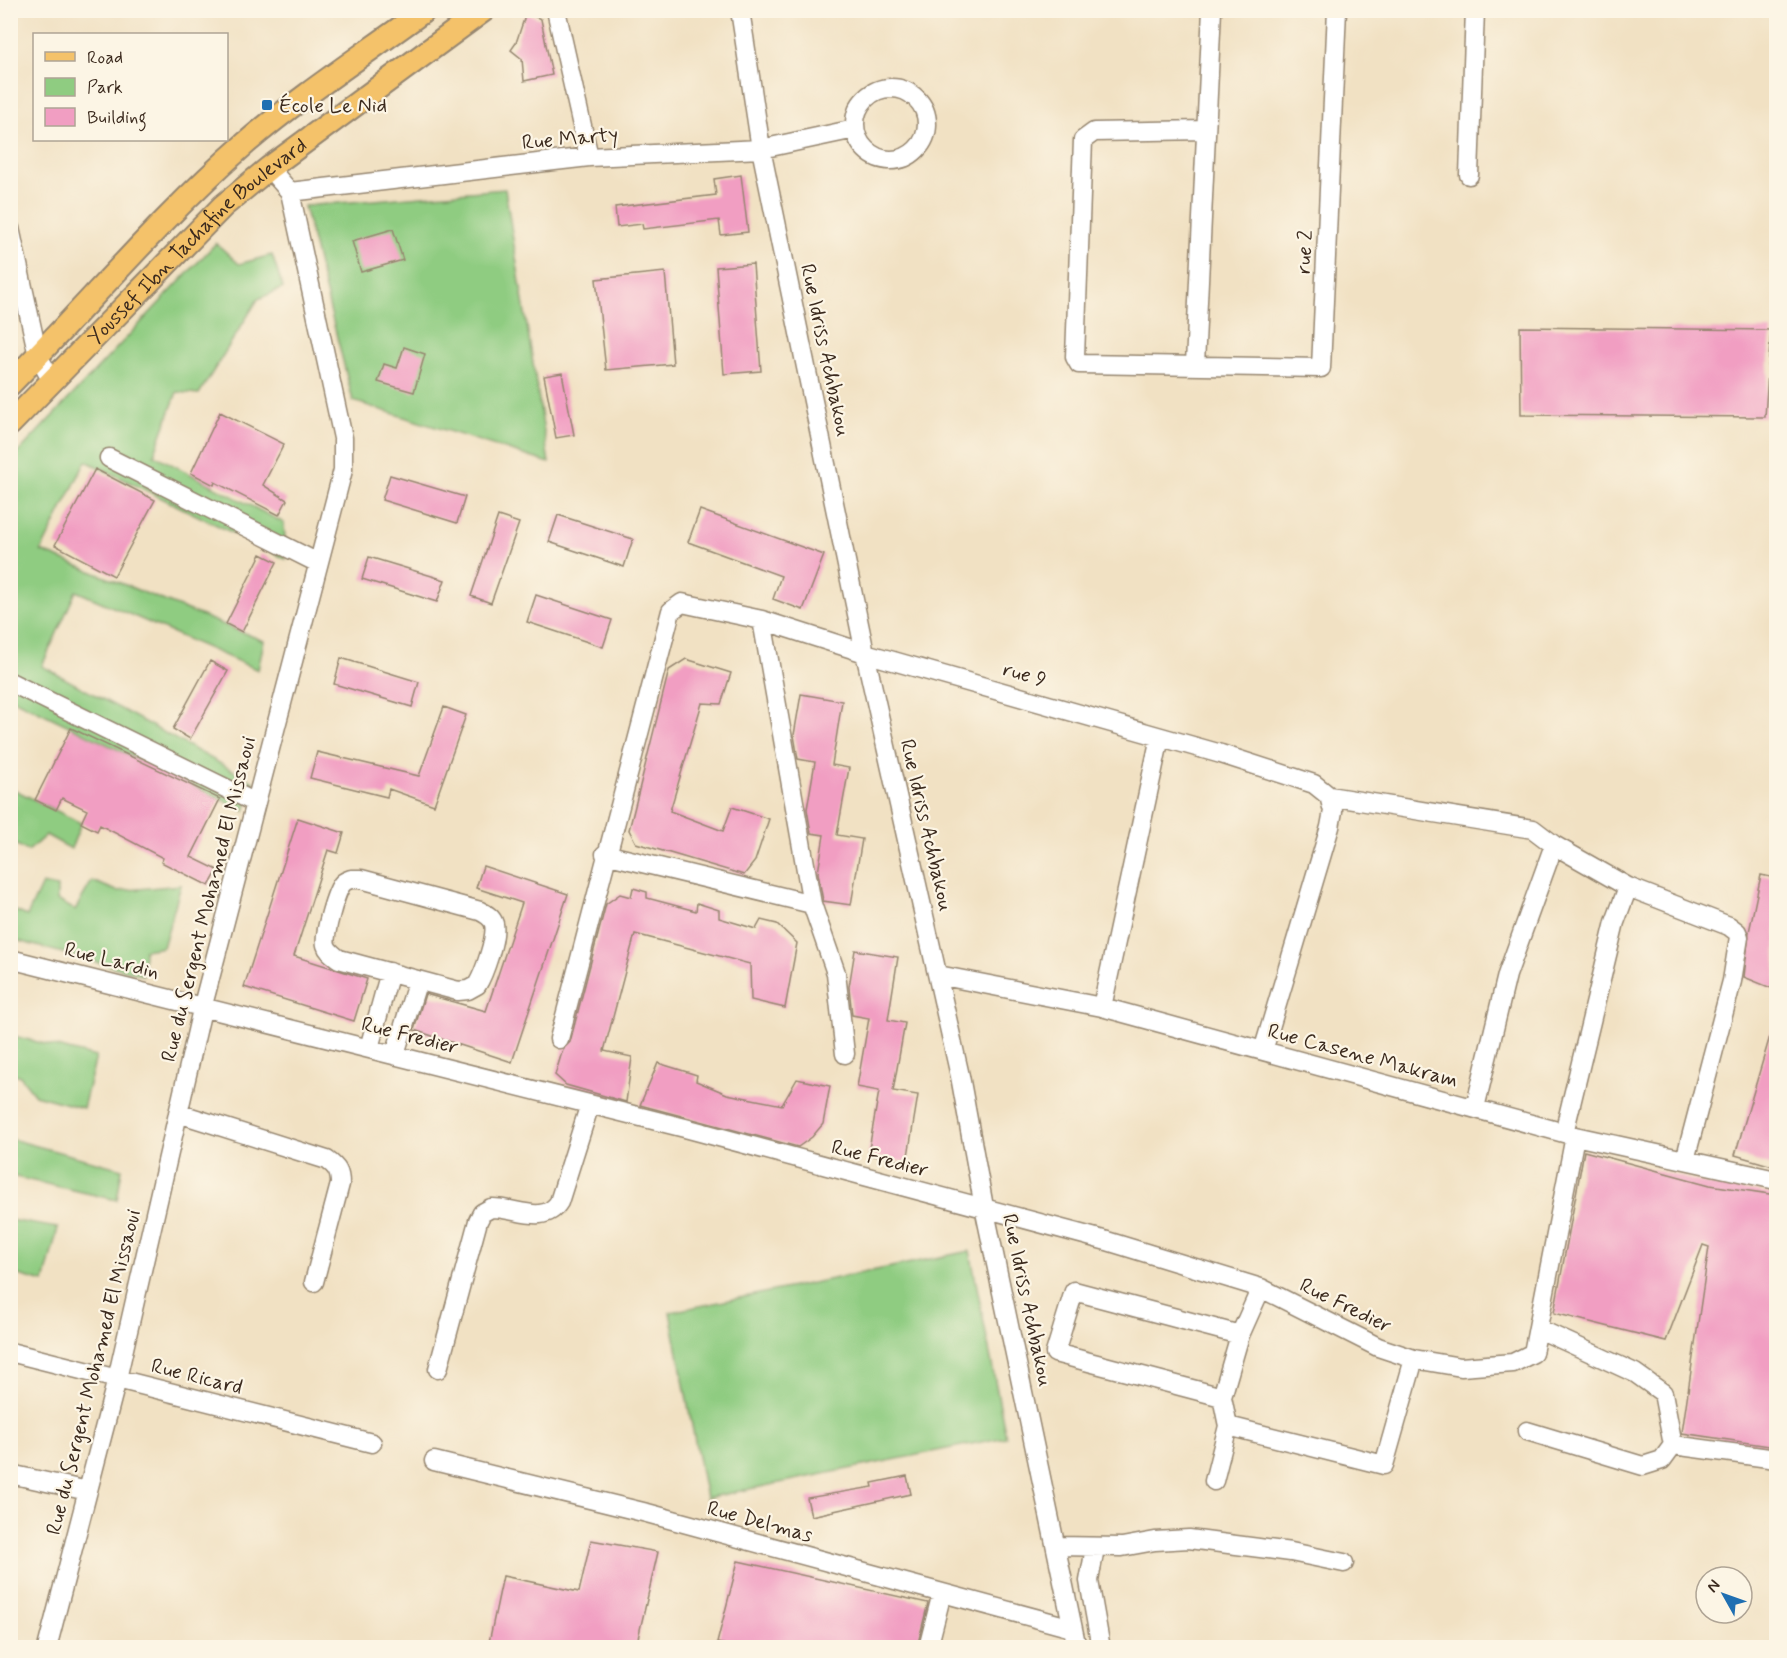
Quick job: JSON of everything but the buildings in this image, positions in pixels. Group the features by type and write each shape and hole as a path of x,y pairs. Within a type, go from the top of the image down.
{"main road":[{"name":"Youssef Ibn Tachafine Boulevard","path":"10,384 204,183 244,145 281,114 425,10"},
{"name":"Youssef Ibn Tachafine Boulevard","path":"10,424 187,241 269,168 484,10"}],"street":[{"path":"556,10 589,158"},
{"name":"Rue Idriss Achbakou","path":"740,10 761,149 865,653 938,975 984,1207 1077,1647"},
{"path":"1206,130 1094,132 1083,140 1076,361 1080,364 1195,364 1212,10"},
{"name":"rue 2","path":"1195,364 1319,370 1321,368 1337,10"},
{"path":"1469,175 1475,10"},
{"name":"Rue Marty","path":"290,192 589,158 761,149 855,129"},
{"name":"Rue du Sergent Mohamed El Missaoui","path":"47,1647 117,1380 203,1005 343,470 343,438 290,192 269,168"},
{"path":"10,228 38,356 52,381"},
{"path":"110,458 318,563"},
{"name":"rue 9","path":"605,854 675,606 682,603 762,620 865,653 1161,737 1314,784 1329,796"},
{"path":"762,620 812,904 836,973 845,1054"},
{"path":"10,682 256,803"},
{"path":"1102,1007 1161,737"},
{"path":"1263,1051 1330,827 1333,811 1329,796 1533,829 1554,845 1628,887 1729,926 1737,932 1739,937 1732,981 1685,1160"},
{"path":"1475,1108 1507,975 1554,845"},
{"path":"559,1039 605,854 812,904"},
{"path":"351,879 372,882 480,911 489,916 494,924 494,934 477,986 459,991 390,972 339,959 331,954 326,945 326,935 337,892 342,884 351,879"},
{"path":"1527,1431 1643,1466 1662,1460 1673,1445 1663,1393 1627,1369 1539,1329 1570,1134 1615,922 1628,887"},
{"name":"Rue Lardin","path":"10,959 203,1005"},
{"path":"369,1048 390,972"},
{"name":"Rue Casene Makram","path":"938,975 1102,1007 1570,1134 1776,1180"},
{"path":"395,1054 418,980"},
{"name":"Rue Fredier","path":"203,1005 984,1207 1261,1288 1378,1347 1414,1359 1461,1367 1513,1363 1533,1353 1539,1329"},
{"path":"438,1369 482,1213 491,1208 536,1215 546,1214 554,1209 559,1202 590,1104"},
{"path":"178,1113 327,1160 336,1166 340,1174 340,1184 314,1282"},
{"path":"1214,1481 1228,1426 1222,1397 1240,1335 1261,1288"},
{"path":"1222,1397 1055,1353 1074,1291 1240,1335"},
{"name":"Rue Ricard","path":"10,1352 372,1443"},
{"path":"1228,1426 1384,1465 1414,1359"},
{"path":"1673,1445 1776,1459"},
{"name":"Rue Delmas","path":"434,1461 647,1513 1072,1628"},
{"path":"10,1474 88,1491"},
{"path":"1056,1546 1095,1548 1189,1539 1292,1552 1344,1563"},
{"path":"1095,1548 1089,1581 1101,1647"},
{"path":"928,1647 942,1593"}],"green space":[{"path":"505,189 549,463 353,401 304,206"},
{"path":"216,243 239,264 272,255 283,288 258,299 199,394 177,392 154,455 284,523 286,559 86,461 41,551 264,641 258,670 76,591 42,666 254,782 245,811 11,698 10,461"},
{"path":"11,788 81,823 71,849 46,835 28,851 11,842"},
{"path":"92,881 117,891 181,885 163,947 144,950 143,975 11,939 11,909 27,916 42,884 57,887 57,900 75,910"},
{"path":"10,1035 96,1057 83,1108 35,1095 20,1076 11,1072"},
{"path":"11,1139 122,1169 117,1200 11,1176"},
{"path":"10,1220 58,1228 44,1282 11,1273"},
{"path":"970,1251 1006,1437 706,1498 670,1312"}],"place":[{"name":"École Le Nid","path":"267,105"}]}
